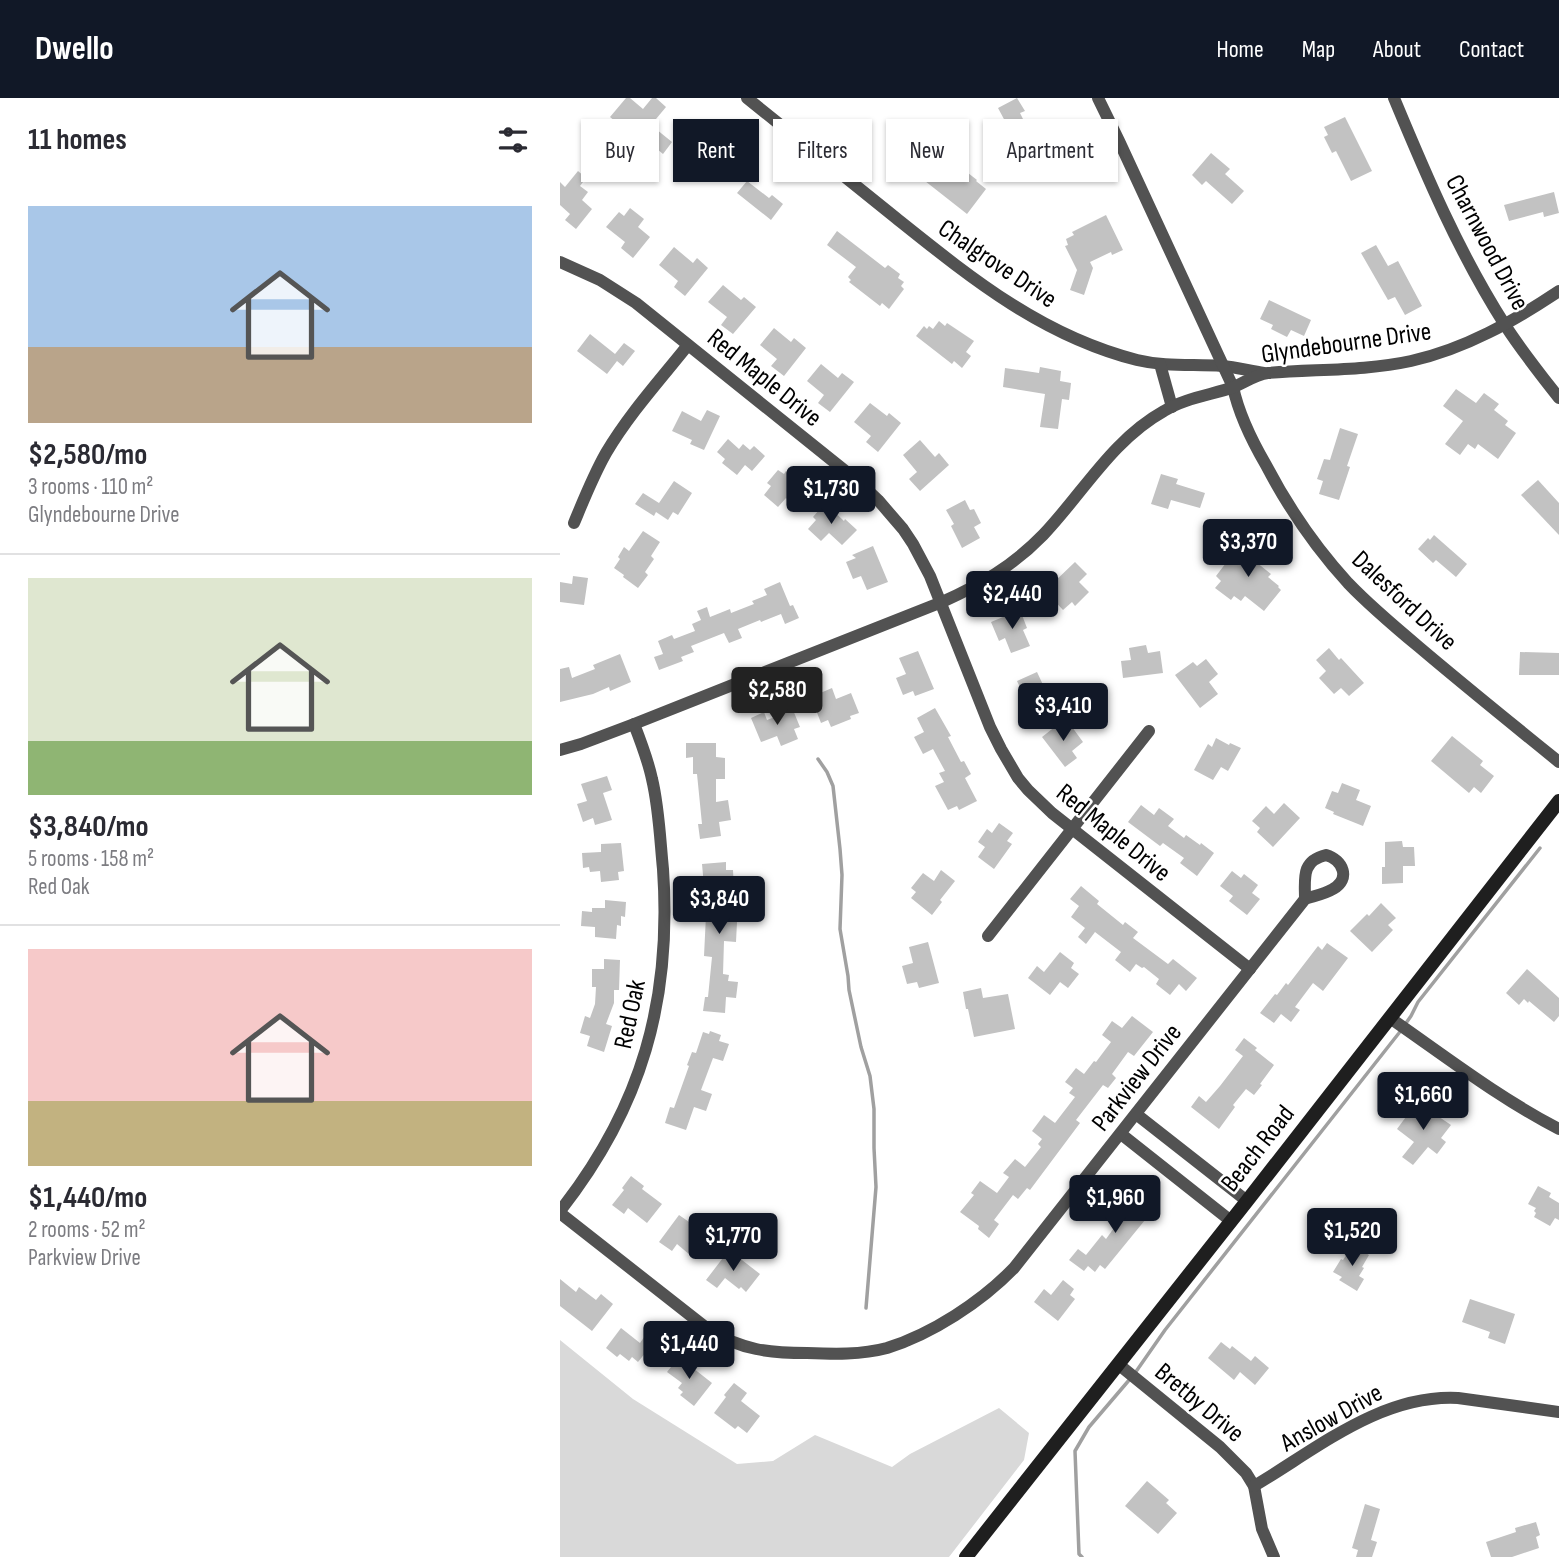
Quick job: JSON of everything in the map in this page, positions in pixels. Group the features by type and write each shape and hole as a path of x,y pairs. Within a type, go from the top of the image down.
{"street":[{"name":"Chalgrove Drive","path":"747,98 914,232 1010,304 1050,327 1135,359 1160,365 1223,366 1264,373"},
{"name":"Dalesford Drive","path":"1098,98 1233,387 1240,412 1260,455 1299,520 1348,583 1413,642 1559,762"},
{"name":"Charnwood Drive","path":"1394,98 1456,238 1483,288 1505,325 1559,398"},
{"name":"Red Maple Drive","path":"560,262 620,292 867,489 889,512 913,544 942,602 990,727 1009,765 1028,790 1071,829 1250,969"},
{"name":"Glyndebourne Drive","path":"560,750 582,744 942,602 980,584 1014,562 1044,534 1115,449 1150,420 1172,407 1233,387 1264,373 1409,362 1454,348 1505,325 1559,291"},
{"path":"574,523 593,477 614,440 688,345"},
{"path":"1160,365 1172,407"},
{"name":"Red Oak","path":"560,1212 587,1175 619,1120 643,1061 657,1008 665,933 663,868 656,796 634,723"},
{"path":"988,936 1149,731"},
{"name":"Beach Road","path":"966,1557 1559,801"},
{"name":"Parkview Drive","path":"560,1212 709,1330 751,1349 781,1353 842,1354 887,1348 914,1337 992,1289 1023,1257 1305,899"},
{"path":"1390,1018 1484,1083 1559,1129"},
{"path":"1136,1114 1247,1201"},
{"path":"1121,1134 1231,1221"},
{"name":"Bretby Drive","path":"1118,1364 1220,1447 1246,1473 1254,1486 1262,1529 1274,1557"},
{"name":"Anslow Drive","path":"1254,1486 1385,1410 1413,1401 1458,1398 1559,1412"}],"shaded area":[{"path":"560,1340 633,1399 737,1464 773,1461 815,1435 892,1467 910,1454 999,1408 1029,1433 1024,1460 949,1557 560,1557"}],"building":[{"path":"626,98 630,98 643,109 652,98 656,98 666,107 656,119 610,117"},
{"path":"1017,98 1025,111 1020,113 1023,119 1004,119 998,108"},
{"path":"1345,117 1372,171 1351,181 1336,151 1332,153 1324,137 1328,135 1324,127"},
{"path":"659,131 672,142 663,154 659,151"},
{"path":"1211,153 1230,169 1225,174 1244,191 1232,204 1206,181 1202,185 1192,175"},
{"path":"578,171 583,182 580,186 588,192 582,200 592,209 576,229 565,220 570,214 560,205 560,182 565,187"},
{"path":"969,174 977,180 986,189 967,214 926,182 969,182"},
{"path":"748,182 769,198 772,195 783,204 771,220 737,193"},
{"path":"1554,192 1559,213 1544,217 1543,212 1509,221 1504,205"},
{"path":"630,208 644,219 638,227 650,237 633,258 621,248 625,242 606,227 619,212 624,216"},
{"path":"1106,215 1123,250 1112,255 1111,252 1090,262 1093,268 1084,295 1070,290 1077,270 1065,246 1068,245 1066,239 1074,235 1072,232"},
{"path":"837,231 885,268 888,265 900,274 898,278 904,282 901,286 904,289 889,309 882,303 880,306 849,282 851,280 848,277 856,267 827,245"},
{"path":"1376,245 1388,266 1398,261 1422,306 1405,315 1395,297 1388,300 1361,253"},
{"path":"674,247 693,263 697,258 708,268 685,296 674,287 678,281 659,265"},
{"path":"723,285 741,300 744,297 756,307 733,334 721,325 727,317 708,302"},
{"path":"1269,300 1311,320 1304,336 1291,330 1287,337 1271,329 1273,325 1260,319"},
{"path":"939,321 945,326 947,323 974,341 966,352 971,356 962,368 954,361 952,364 916,336 924,326 933,329"},
{"path":"774,328 791,342 794,338 806,348 784,376 771,366 777,359 760,345"},
{"path":"590,334 615,354 624,343 635,351 623,366 617,361 607,374 577,351"},
{"path":"821,364 838,378 842,373 854,382 830,412 818,403 824,395 807,381"},
{"path":"1040,367 1061,371 1060,381 1071,383 1069,400 1062,399 1058,429 1040,427 1045,394 1003,387 1005,368 1039,373"},
{"path":"1456,389 1476,403 1484,393 1499,404 1494,410 1508,421 1505,425 1516,433 1498,459 1478,444 1475,449 1468,444 1460,455 1445,444 1463,421 1443,406"},
{"path":"870,403 901,423 878,452 866,442 871,436 854,422"},
{"path":"707,410 720,416 704,450 690,444 692,440 672,431 682,411 701,421"},
{"path":"1340,428 1358,434 1339,500 1319,494 1323,481 1317,479 1324,459 1330,460"},
{"path":"728,439 739,449 743,444 750,450 754,446 765,456 752,471 745,465 737,475 722,463 725,459 717,452"},
{"path":"920,440 935,457 939,453 949,465 920,491 909,479 917,472 903,455"},
{"path":"778,470 784,474 786,471 811,491 797,508 786,498 778,507 764,495 771,486 767,483"},
{"path":"1161,474 1178,479 1176,484 1205,493 1200,508 1171,500 1168,509 1151,504"},
{"path":"1538,480 1559,503 1559,535 1521,495"},
{"path":"674,481 692,493 678,515 673,512 668,520 656,512 654,516 635,504 643,493 659,503"},
{"path":"965,500 970,510 974,509 981,523 974,527 980,538 962,548 946,510"},
{"path":"825,503 857,530 842,545 829,533 821,541 808,529 816,520 813,517"},
{"path":"643,531 660,542 651,556 654,559 645,572 648,575 638,588 614,568 624,547 629,551"},
{"path":"1434,535 1467,564 1456,577 1436,560 1433,563 1418,549"},
{"path":"1249,541 1264,552 1256,562 1271,574 1268,577 1281,590 1264,611 1245,596 1241,601 1234,596 1231,600 1215,588 1221,581 1216,576 1229,559 1233,562"},
{"path":"873,546 888,582 867,590 861,576 853,579 846,562 856,558 852,555"},
{"path":"1075,562 1087,574 1079,582 1089,592 1075,606 1072,602 1063,610 1049,595 1056,588 1052,584"},
{"path":"573,576 588,578 584,605 560,602 560,582 572,584"},
{"path":"780,582 790,606 793,605 799,618 785,624 781,614 761,622 760,620 738,629 742,638 729,643 724,633 691,646 694,652 681,657 683,661 659,670 654,657 663,654 658,641 672,635 674,639 695,631 692,624 701,620 697,611 707,607 710,617 730,609 731,613 754,604 752,601 767,595 764,589"},
{"path":"1020,610 1027,628 1023,630 1030,646 1011,653 1005,638 999,641 991,622"},
{"path":"1146,645 1148,653 1160,651 1163,673 1123,678 1121,661 1131,660 1129,648"},
{"path":"1329,648 1364,683 1349,696 1341,688 1334,694 1319,678 1326,671 1316,660"},
{"path":"918,651 934,689 915,696 913,691 903,695 896,678 906,674 899,658"},
{"path":"1520,652 1559,653 1559,675 1519,675"},
{"path":"620,654 631,682 610,691 609,687 560,702 560,669 569,667 572,678 595,669 593,665"},
{"path":"1206,659 1218,674 1209,682 1218,694 1200,708 1175,675 1193,662 1197,666"},
{"path":"1037,672 1044,687 1054,683 1062,700 1037,715 1017,681"},
{"path":"832,688 836,699 851,693 859,713 831,727 828,720 821,723 811,697"},
{"path":"935,708 951,736 948,737 961,762 964,761 971,774 965,778 977,801 959,810 957,806 948,810 935,786 944,782 939,773 945,771 933,749 923,754 914,737 924,732 917,718"},
{"path":"793,710 800,727 794,729 798,739 781,746 777,736 761,742 751,718 764,712 767,720"},
{"path":"1061,722 1068,730 1072,727 1083,742 1072,751 1077,758 1065,767 1042,737"},
{"path":"1452,736 1483,761 1480,765 1494,776 1481,793 1474,787 1469,793 1431,761"},
{"path":"1216,738 1241,748 1228,771 1221,767 1213,780 1194,770 1208,744 1212,747"},
{"path":"686,743 716,743 716,757 725,758 725,779 716,779 716,802 728,800 731,820 719,822 721,836 700,839 698,824 702,824 697,774 693,774 693,757 686,758"},
{"path":"607,776 612,790 603,793 612,820 595,825 593,818 583,822 577,804 587,801 581,784"},
{"path":"1342,783 1360,790 1356,800 1371,806 1363,826 1325,808 1332,791 1338,793"},
{"path":"1284,803 1300,818 1273,847 1257,832 1260,828 1252,821 1266,806 1274,814"},
{"path":"1141,805 1154,815 1159,808 1174,819 1168,826 1184,838 1186,835 1214,853 1197,876 1180,863 1184,858 1163,843 1160,846 1128,822"},
{"path":"999,823 1013,833 1007,841 1012,844 994,869 978,857 985,847 978,842 987,829 992,833"},
{"path":"1402,841 1403,847 1414,847 1415,866 1403,866 1403,883 1382,884 1385,842"},
{"path":"621,843 624,871 618,872 619,880 601,882 600,871 590,872 589,867 583,868 582,853 601,852 601,844"},
{"path":"726,862 726,870 733,870 734,891 727,892 726,921 737,922 736,942 724,941 723,974 729,975 728,981 738,982 736,998 726,997 725,1013 703,1011 705,997 708,997 712,957 704,956 706,915 712,915 711,886 704,886 702,864"},
{"path":"941,870 955,881 932,915 911,898 916,892 911,888 923,873 934,881"},
{"path":"1232,871 1241,878 1244,874 1258,885 1252,893 1260,899 1247,915 1229,901 1233,896 1220,886"},
{"path":"1081,886 1099,901 1097,904 1123,925 1125,922 1138,932 1133,938 1168,964 1173,959 1197,978 1186,991 1179,984 1170,995 1156,984 1159,979 1136,964 1130,972 1115,960 1121,952 1095,932 1086,944 1078,937 1085,928 1071,917 1079,906 1070,899"},
{"path":"605,900 626,902 625,917 621,916 621,926 617,925 616,939 595,937 595,927 581,926 582,911 592,912 592,908 605,908"},
{"path":"1381,903 1396,918 1388,925 1393,930 1372,952 1350,931"},
{"path":"928,942 939,983 919,988 917,982 907,984 902,966 913,963 909,947"},
{"path":"1327,943 1348,958 1323,991 1313,983 1295,1007 1300,1010 1291,1022 1281,1014 1274,1023 1260,1013 1286,983 1288,985 1318,946 1322,950"},
{"path":"1060,952 1074,963 1071,968 1079,974 1068,988 1060,982 1050,995 1028,978 1037,966 1044,972"},
{"path":"604,959 620,960 619,990 614,990 614,1003 606,1024 612,1026 604,1052 587,1046 590,1036 580,1033 585,1016 590,1018 595,1004 596,987 592,987 592,969 604,969"},
{"path":"1527,969 1559,998 1559,1016 1554,1022 1529,1001 1528,1003 1524,999 1519,1005 1506,993"},
{"path":"981,988 983,998 1008,994 1015,1029 974,1037 963,992"},
{"path":"1132,1016 1153,1032 1134,1056 1128,1052 1112,1074 1116,1078 1108,1088 1103,1085 1076,1120 1080,1123 1030,1190 1027,1188 1018,1199 1013,1195 994,1220 999,1224 989,1238 978,1229 979,1226 960,1212 974,1195 971,1193 980,1181 997,1193 1009,1177 1003,1173 1015,1159 1025,1167 1041,1147 1038,1144 1042,1139 1032,1131 1044,1115 1055,1123 1075,1097 1069,1093 1073,1088 1065,1082 1076,1068 1084,1074 1094,1061 1096,1062 1111,1042 1102,1035 1112,1021 1122,1028"},
{"path":"710,1031 721,1035 719,1041 729,1044 723,1061 713,1058 701,1090 712,1094 706,1111 694,1107 686,1130 665,1123 670,1107 674,1108 692,1052 696,1053 703,1032 709,1034"},
{"path":"1244,1038 1274,1065 1254,1095 1246,1089 1219,1129 1191,1107 1199,1096 1206,1102 1220,1086 1243,1056 1235,1050"},
{"path":"1417,1102 1451,1125 1441,1138 1446,1142 1437,1154 1428,1147 1413,1165 1402,1157 1414,1142 1397,1129"},
{"path":"631,1176 644,1186 642,1189 662,1204 647,1223 628,1208 624,1214 612,1205"},
{"path":"1538,1186 1551,1193 1549,1197 1559,1203 1559,1220 1555,1218 1550,1226 1534,1217 1536,1208 1528,1204"},
{"path":"1129,1190 1154,1209 1105,1269 1100,1265 1095,1272 1088,1266 1084,1271 1069,1260 1078,1249 1086,1255 1102,1235 1106,1239 1119,1221 1116,1219 1126,1206 1120,1202"},
{"path":"679,1215 692,1224 694,1221 703,1228 700,1231 711,1239 699,1256 693,1252 690,1255 677,1244 672,1251 659,1242"},
{"path":"1353,1245 1369,1255 1359,1276 1364,1279 1357,1291 1339,1280 1342,1277 1333,1272"},
{"path":"729,1250 760,1274 746,1292 725,1278 717,1288 706,1280"},
{"path":"560,1279 576,1292 579,1287 596,1300 601,1294 613,1304 592,1331 560,1306"},
{"path":"1063,1280 1074,1289 1070,1295 1075,1299 1058,1321 1034,1302 1044,1289 1051,1295"},
{"path":"1470,1299 1515,1314 1505,1344 1488,1338 1490,1332 1462,1322"},
{"path":"621,1328 640,1343 649,1330 661,1339 638,1362 632,1357 629,1361 620,1354 617,1357 606,1348"},
{"path":"1221,1342 1230,1349 1232,1346 1251,1361 1255,1356 1269,1368 1255,1385 1240,1372 1234,1380 1208,1358"},
{"path":"679,1357 712,1383 694,1406 680,1395 683,1392 678,1388 682,1383 667,1372"},
{"path":"734,1383 747,1393 741,1401 760,1416 747,1433 738,1426 735,1429 714,1413"},
{"path":"1147,1481 1169,1500 1166,1503 1177,1513 1158,1534 1125,1506"},
{"path":"1365,1504 1380,1509 1371,1540 1377,1542 1372,1557 1356,1557 1358,1550 1352,1548"},
{"path":"1536,1522 1540,1535 1536,1537 1539,1548 1512,1557 1491,1557 1486,1542 1516,1532 1515,1528"}],"waterway":[{"path":"818,759 833,786 842,875 840,929 849,990 870,1076 874,1109 876,1187 866,1308"},
{"path":"1135,1373 1165,1330 1399,1033 1418,1002 1540,848"},
{"path":"1082,1557 1079,1554 1075,1451 1089,1427 1130,1379"}]}
